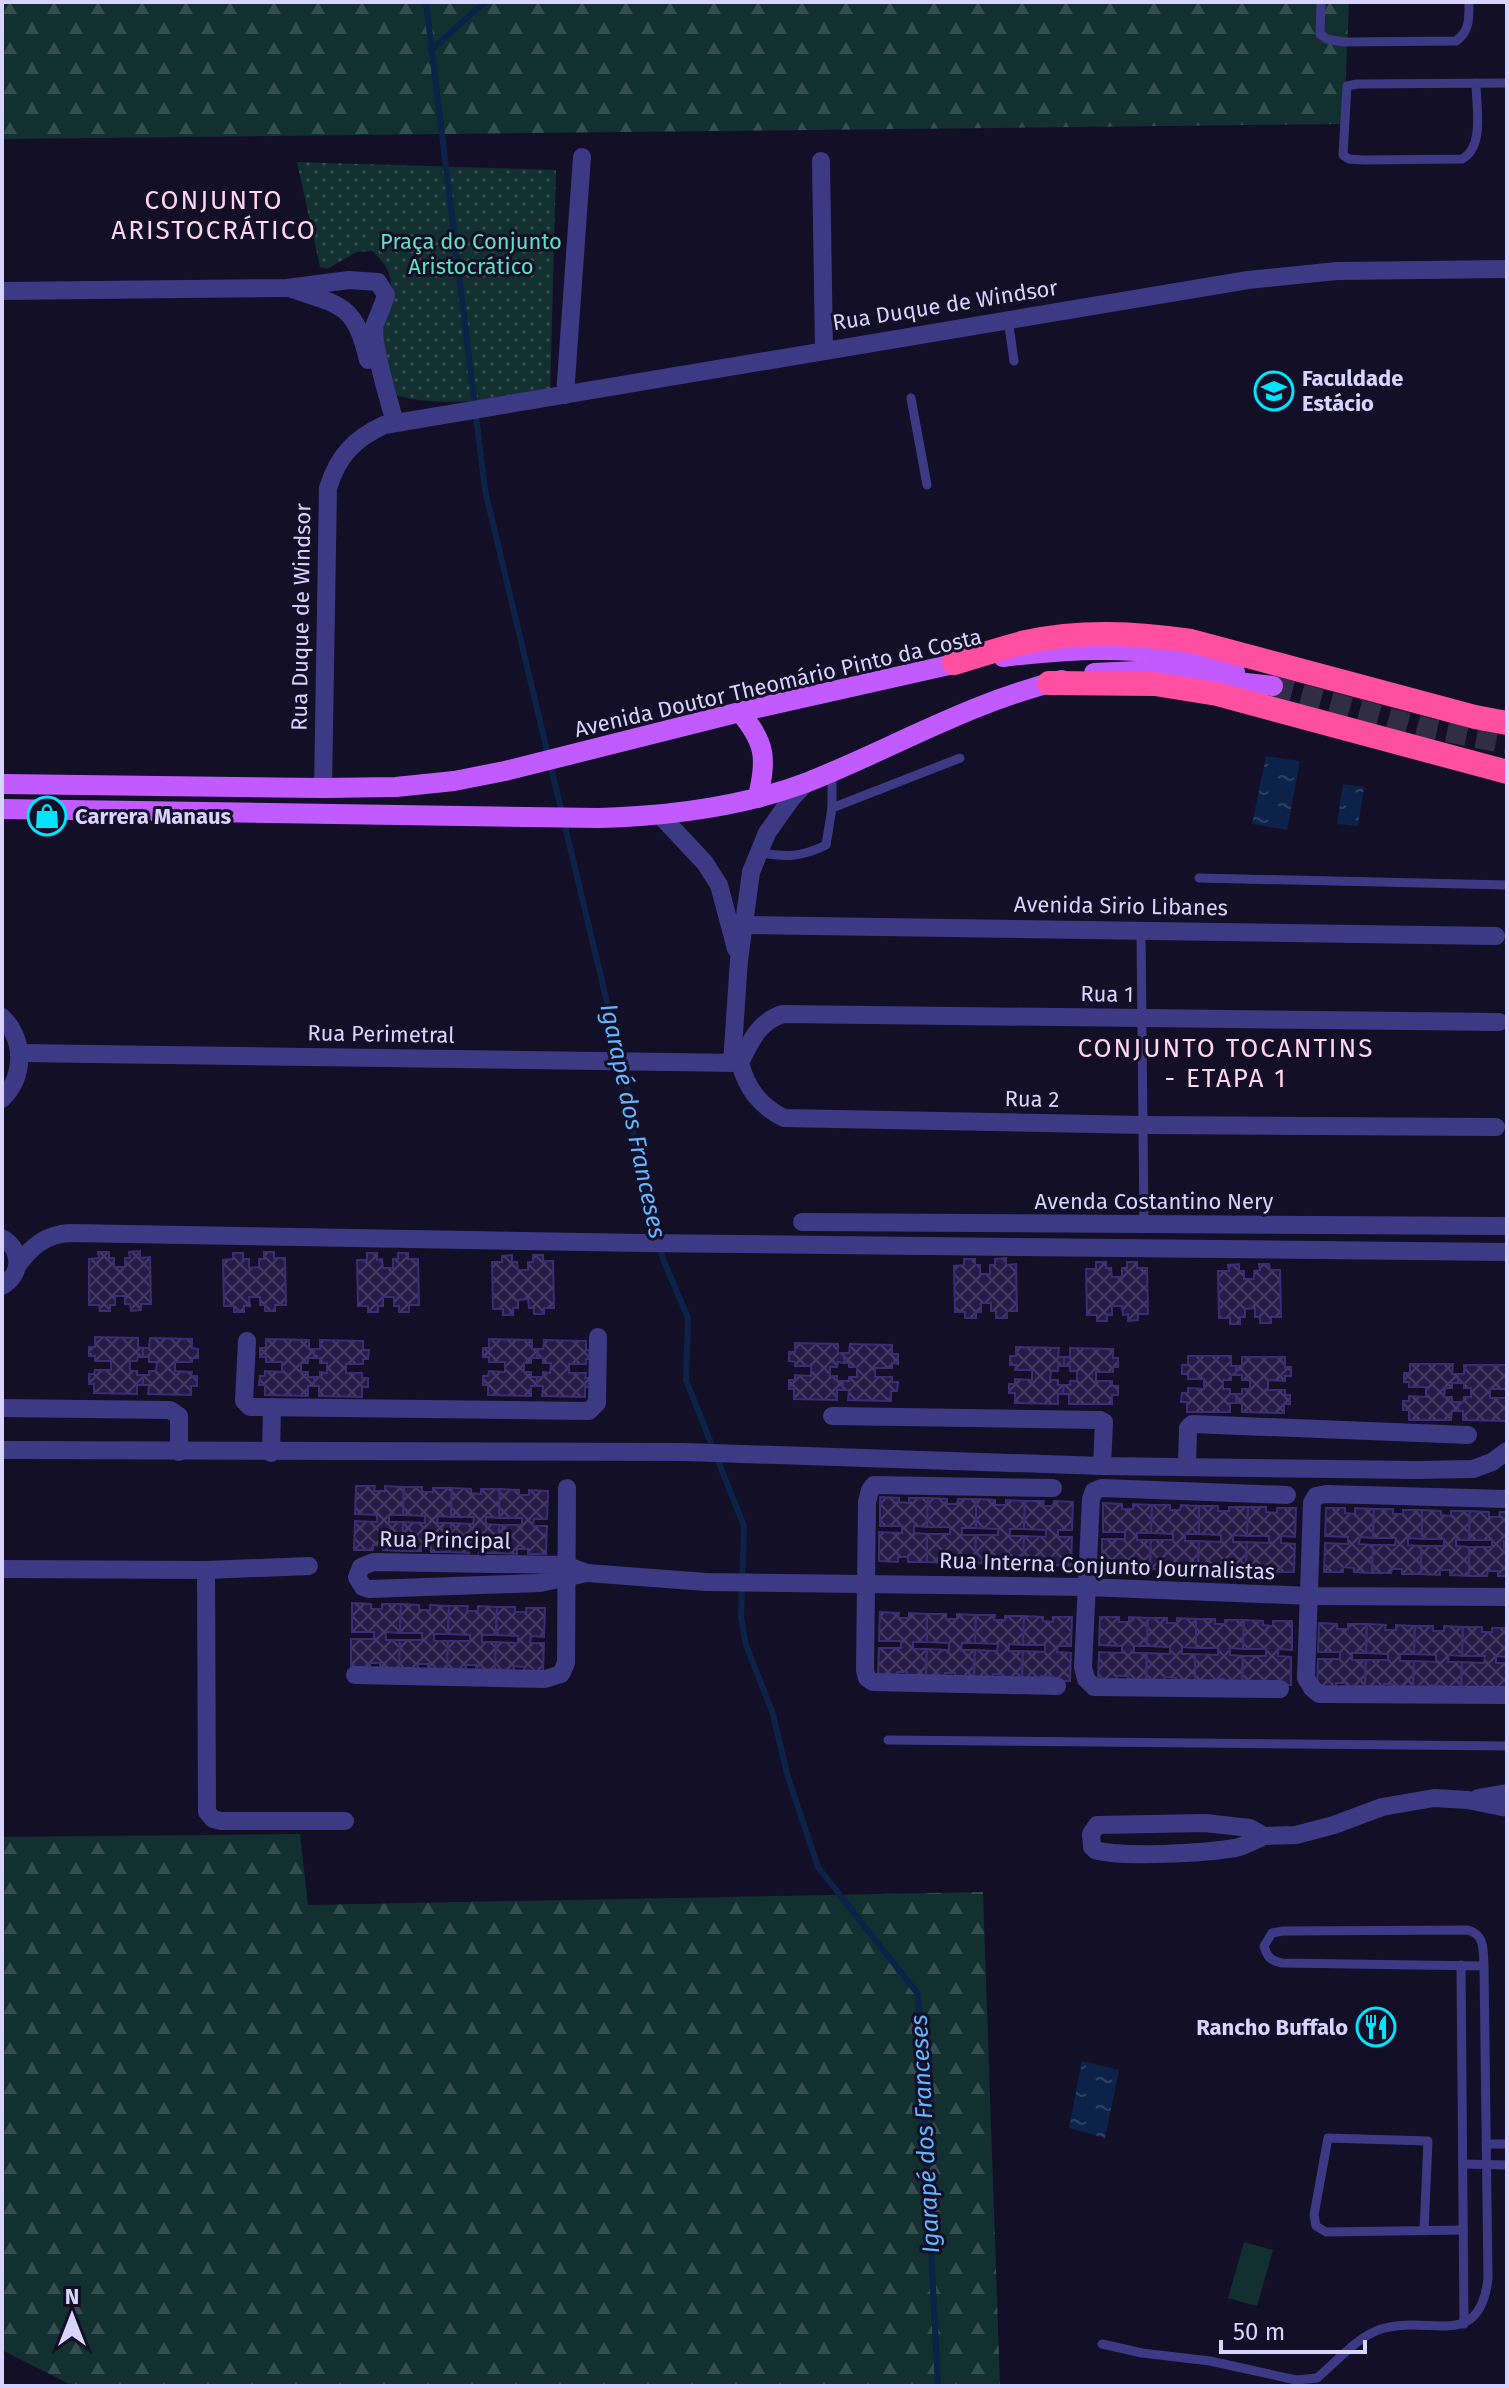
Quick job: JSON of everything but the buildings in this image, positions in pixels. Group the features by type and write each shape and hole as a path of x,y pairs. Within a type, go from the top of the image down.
{"highway":[{"path":"954,663 1026,643 1065,636 1107,633 1147,635 1191,641 1462,714 1507,723"},
{"path":"1049,683 1155,684 1195,690 1507,772"}],"main road":[{"name":"Avenida Doutor Theomário Pinto da Costa","path":"2,784 323,788 396,787 454,781 954,663 1055,651 1105,648 1145,650 1223,667 1273,686 1138,671 1099,673 1049,683 997,700 807,782 758,798 661,816 599,818 2,809"},
{"path":"740,712 759,738 764,751 758,798"}],"street":[{"path":"565,395 582,157"},
{"path":"821,161 824,349"},
{"name":"Rua Duque de Windsor","path":"323,788 328,488 332,473 345,452 366,433 389,424 824,349 1299,273 1507,269"},
{"path":"2,291 287,288 349,280 378,282 386,295 375,326 389,424"},
{"path":"287,288 336,304 351,314 361,333 389,424"},
{"path":"736,1063 739,960 751,872 758,852 785,807 807,782"},
{"path":"661,816 705,863 719,885 739,960"},
{"name":"Avenida Sirio Libanes","path":"744,925 1496,936"},
{"name":"Rua 1","path":"736,1063 763,1024 783,1014 1499,1022"},
{"path":"2,1017 15,1034 20,1053 15,1082 2,1099"},
{"name":"Rua Perimetral","path":"20,1053 736,1063"},
{"name":"Rua 2","path":"736,1063 759,1100 784,1118 1145,1125 1496,1127"},
{"name":"Avenda Costantino Nery","path":"802,1222 1505,1226"},
{"path":"3,1286 16,1273 27,1253 45,1239 70,1233 697,1244 1507,1252"},
{"path":"2,1238 14,1248 18,1265"},
{"path":"247,1341 245,1404 250,1407 589,1411 597,1403 598,1337"},
{"path":"271,1453 272,1407"},
{"path":"2,1408 174,1411 179,1416 179,1452"},
{"path":"832,1416 1102,1420 1102,1466"},
{"path":"1187,1466 1188,1428 1192,1424 1468,1435"},
{"path":"2,1450 684,1452 1102,1466 1458,1470 1482,1466 1505,1454"},
{"path":"1053,1488 874,1485 867,1502 865,1670 867,1678 873,1682 1057,1686"},
{"path":"355,1675 545,1679 561,1674 566,1663 567,1488"},
{"path":"1280,1689 1094,1687 1086,1679 1083,1667 1091,1499 1094,1491 1102,1488 1287,1495"},
{"path":"1507,1499 1316,1496 1312,1503 1306,1678 1319,1694 1507,1695"},
{"name":"Rua Principal","path":"566,1572 540,1583 369,1589 363,1587 357,1577 361,1567 373,1562 587,1573 706,1582"},
{"path":"2,1569 206,1570 309,1566"},
{"path":"206,1570 207,1812 213,1819 221,1821 345,1821"},
{"name":"Rua Interna Conjunto Journalistas","path":"706,1582 1086,1587 1311,1596 1507,1597"},
{"path":"1468,1800 1507,1793"},
{"path":"1264,1836 1250,1828 1205,1823 1097,1825 1091,1834 1095,1850 1190,1852 1238,1848 1264,1836 1296,1835 1382,1807 1434,1798 1468,1800 1507,1808"}],"lane":[{"path":"1321,2 1320,34 1327,39 1343,42 1456,41 1469,25 1469,2"},
{"path":"1476,83 1476,143 1471,154 1462,159 1364,160 1349,159 1343,155 1347,86 1357,84 1476,83 1507,83"},
{"path":"1008,319 1014,361"},
{"path":"911,398 927,485"},
{"path":"832,808 960,758"},
{"path":"758,852 782,858 808,854 826,845 832,808 832,771"},
{"path":"1199,878 1507,885"},
{"path":"1141,931 1144,1225"},
{"path":"888,1740 1507,1746"},
{"path":"1102,2344 1308,2380 1317,2378 1363,2339 1379,2330 1403,2325 1464,2324 1480,2312 1486,2293 1484,1966 1482,1940 1468,1930 1283,1931 1272,1933 1264,1946 1266,1955 1272,1961 1282,1963 1484,1966"},
{"path":"1461,1965 1464,2324"},
{"path":"1424,2231 1428,2141 1328,2138 1314,2215 1316,2226 1326,2232 1424,2231 1463,2230"},
{"path":"1486,2144 1507,2144"},
{"path":"1463,2164 1507,2165"}],"green space":[{"path":"2,2 1349,2 1344,124 2,139"},
{"name":"Praça do Conjunto Aristocrático","path":"297,162 556,170 550,396 442,402 401,396 386,390 368,327 387,298 391,280 388,271 372,251 357,252 327,269 320,267"},
{"path":"300,1834 308,1905 983,1892 1000,2386 73,2386 2,2350 2,1837"},
{"path":"1244,2242 1273,2250 1257,2306 1228,2298"}],"water":[{"path":"1266,756 1300,761 1287,830 1252,824"},
{"path":"1343,784 1364,787 1358,826 1337,824"},
{"path":"1082,2061 1119,2070 1105,2138 1069,2128"}],"waterway":[{"name":"Igarapé dos Franceses","path":"426,2 485,490 630,1099 635,1150 663,1259 688,1318 686,1380 744,1526 741,1617 746,1645 773,1714 787,1774 818,1867 918,1994 938,2386"},
{"path":"431,50 485,2"}],"tunnel":[{"path":"1273,686 1427,728 1507,744"}],"place":[{"name":"Faculdade Estácio","path":"1274,391"},
{"name":"Carrera Manaus","path":"47,816"},
{"name":"Rancho Buffalo","path":"1376,2027"}],"district":[{"name":"CONJUNTO ARISTOCRÁTICO","path":"214,215"},
{"name":"CONJUNTO TOCANTINS - ETAPA 1","path":"1226,1063"}]}
